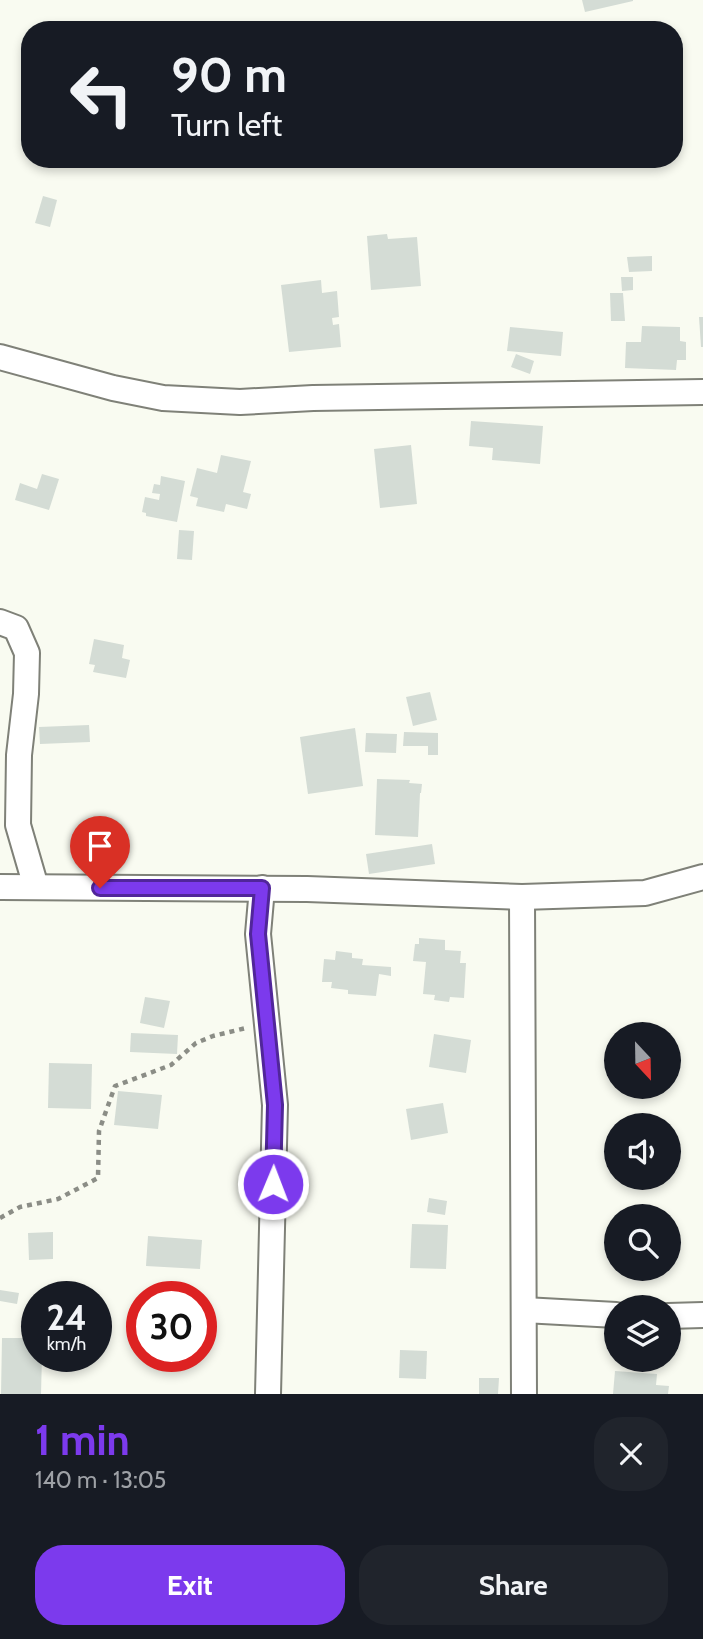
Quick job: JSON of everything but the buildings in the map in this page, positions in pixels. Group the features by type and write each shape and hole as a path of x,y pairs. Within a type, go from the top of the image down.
{"street":[{"path":"0,357 113,388 163,398 214,401 703,392"},
{"path":"0,622 16,628 27,653 26,694 19,755 18,825 36,887"},
{"path":"0,887 262,888 522,897 645,893 703,877"},
{"path":"262,888 258,934 275,1105 268,1394"},
{"path":"522,897 524,1394"},
{"path":"524,1310 604,1314"},
{"path":"681,1315 703,1315"}],"path":[{"path":"0,1218 20,1207 58,1199 98,1178 99,1131 115,1086 171,1065 196,1043 267,1022"}],"route":[{"path":"100,888 262,888 258,934 275,1105 273,1184"}]}
